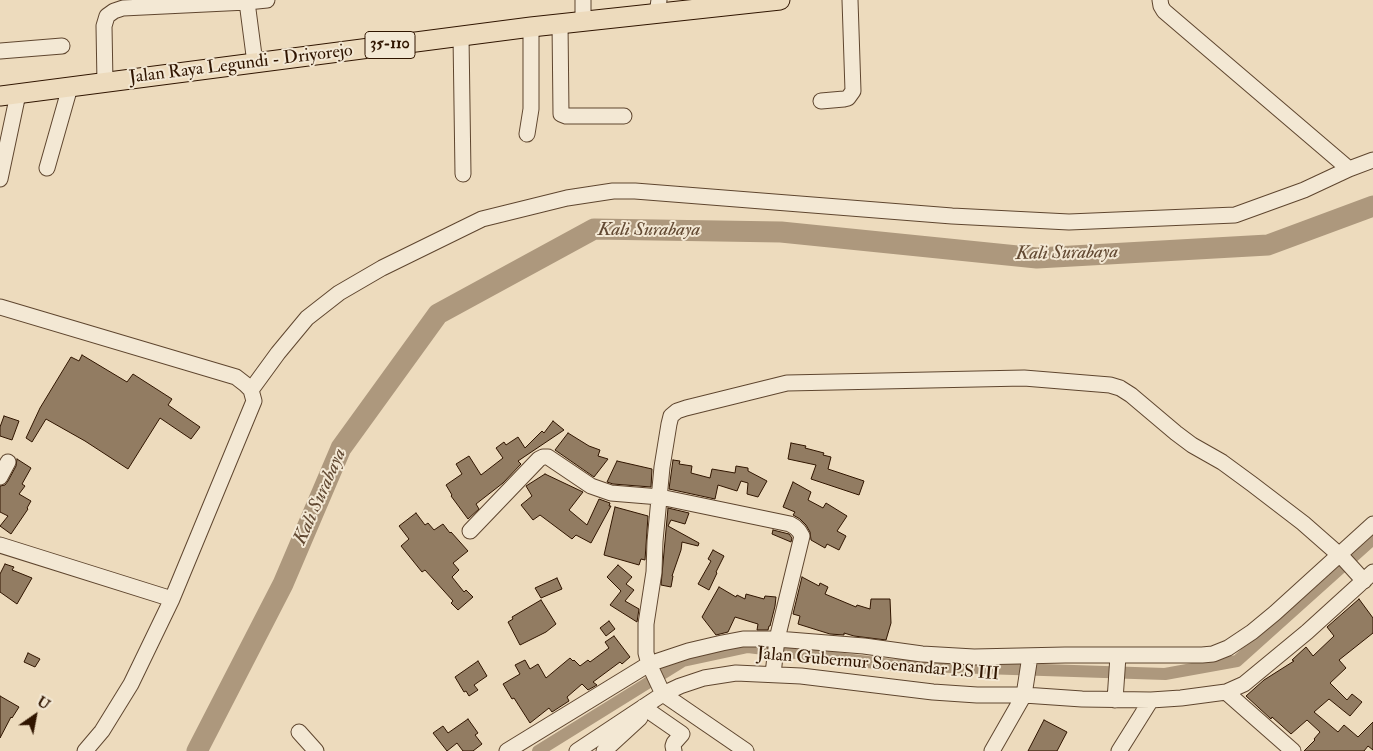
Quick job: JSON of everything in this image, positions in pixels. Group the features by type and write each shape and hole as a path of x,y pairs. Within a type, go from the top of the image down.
{"main road":[{"name":"Jalan Raya Legundi - Driyorejo","path":"9,95 105,83 255,55 461,36 560,23 583,10 658,4 780,0"}],"street":[{"path":"105,83 104,26 107,16 114,11 123,8 268,0"},
{"path":"821,101 848,98 853,90 850,0"},
{"path":"1160,0 1164,11 1349,169"},
{"path":"247,1 255,55"},
{"path":"560,23 561,114 566,116 624,116"},
{"path":"527,134 531,109 531,27"},
{"path":"461,36 463,174"},
{"path":"0,51 62,46"},
{"path":"47,168 70,87"},
{"path":"0,179 9,95"},
{"path":"251,390 307,318 339,293 382,268 482,219 567,198 613,191 635,191 952,216 1069,222 1236,215 1304,190 1373,160"},
{"path":"0,307 236,377 251,390 254,401 172,599 131,684 102,731 85,751"},
{"path":"746,751 662,691 646,653 646,624 654,572 662,467 669,424 671,416 677,411 686,408 787,384 1024,378 1110,385 1132,395 1192,445 1222,462 1252,484 1303,523 1341,557 1366,576"},
{"path":"470,531 543,457 552,458 591,486 611,493 660,496 790,524 802,536 776,643 774,670"},
{"path":"0,477 8,462"},
{"path":"507,751 650,666 688,651 743,639 776,643 864,646 922,654 1029,659 1117,661 1213,654 1228,648 1252,632 1341,557 1373,524"},
{"path":"0,545 172,599"},
{"name":"Jalan Gubernur Soenandar P.S III","path":"577,751 646,708 662,691 704,678 736,673 774,670 934,692 977,695 1024,691 1151,700 1226,692 1244,684 1307,632 1366,576"},
{"path":"992,751 1024,691 1029,659"},
{"path":"1115,696 1117,661"},
{"path":"1226,692 1293,751"},
{"path":"1119,751 1151,700"},
{"path":"604,751 646,708 682,734"},
{"path":"674,751 674,743 696,716"},
{"path":"299,732 316,751"}],"building":[{"path":"82,355 127,382 133,374 172,399 168,405 200,427 191,439 160,418 128,469 85,441 46,419 32,442 26,438 40,408 71,357 79,361"},
{"path":"4,416 19,421 12,440 0,436 0,427"},
{"path":"553,421 564,430 518,461 521,464 503,483 476,504 479,509 468,519 451,496 446,485 462,474 456,464 469,456 481,475 503,458 496,448 504,442 506,445 518,437 525,448 542,431 544,433"},
{"path":"568,433 589,446 600,450 598,456 608,459 594,477 555,450"},
{"path":"791,443 824,453 823,455 831,457 828,469 864,481 859,495 811,479 816,465 788,459"},
{"path":"17,459 31,468 22,484 25,486 19,494 31,501 28,509 11,534 0,526 8,516 0,512 0,486 5,485 8,481 16,466"},
{"path":"673,460 680,461 679,464 692,466 691,473 710,478 712,469 735,473 736,466 748,468 748,471 767,481 758,497 747,494 748,483 741,481 737,491 718,485 715,499 669,489"},
{"path":"617,461 652,469 651,487 607,482"},
{"path":"545,474 583,492 569,510 587,525 599,499 610,503 609,506 611,506 591,543 576,535 572,539 540,515 533,520 521,505 532,496 526,486"},
{"path":"793,482 811,492 808,500 823,508 826,503 847,516 837,531 846,536 839,550 827,544 825,548 811,540 810,532 806,525 793,515 795,512 783,507"},
{"path":"615,507 648,516 645,560 641,559 639,565 604,555"},
{"path":"668,508 689,513 685,524 671,520 668,526 699,543 698,546 682,542 672,576 671,587 661,585"},
{"path":"416,513 425,525 428,523 434,530 443,524 468,551 453,563 459,570 452,577 464,592 466,590 473,597 458,610 451,603 453,601 425,570 422,572 401,546 409,539 399,526"},
{"path":"773,530 789,534 792,538 791,542 772,534"},
{"path":"713,550 724,556 709,590 698,584 711,561 708,559"},
{"path":"5,564 14,567 12,570 32,578 17,604 0,592 0,574"},
{"path":"618,565 632,577 626,584 634,590 625,601 639,609 637,622 610,605 621,591 607,577"},
{"path":"802,577 819,586 820,583 828,587 825,594 856,607 857,605 870,609 871,599 890,599 891,623 886,640 844,633 844,635 830,634 798,624 800,616 793,614"},
{"path":"557,578 562,589 541,598 535,588"},
{"path":"719,587 736,597 737,595 745,599 746,594 764,599 765,596 776,597 768,630 757,630 758,624 735,617 728,632 716,635 702,617"},
{"path":"1359,599 1373,618 1373,633 1339,660 1346,668 1330,683 1347,700 1352,694 1362,702 1350,716 1329,699 1314,712 1338,732 1344,725 1358,737 1373,722 1373,750 1368,746 1364,751 1304,751 1320,732 1307,720 1291,734 1246,696 1264,680 1294,661 1292,660 1306,647 1313,656 1334,636 1327,627"},
{"path":"541,600 556,624 546,632 520,645 508,622 513,619 512,617"},
{"path":"609,621 615,629 606,636 600,628"},
{"path":"614,636 630,657 593,682 597,685 588,690 582,684 567,697 569,701 552,712 549,708 530,723 503,684 520,674 515,665 525,660 530,669 538,664 546,678 570,658 580,666 588,660 590,662 609,648 605,642"},
{"path":"28,653 40,659 35,667 24,662"},
{"path":"478,661 487,676 474,685 478,690 469,696 466,691 464,692 455,677"},
{"path":"0,696 19,707 11,717 0,738"},
{"path":"468,719 478,733 475,735 482,744 473,751 463,751 457,743 447,751 433,733 443,726 448,733"},
{"path":"1044,720 1067,732 1057,751 1028,751"}],"waterway":[{"name":"Kali Surabaya","path":"197,751 283,584 341,448 438,314 594,229 781,232 1037,258 1268,245 1373,206"},
{"path":"538,751 683,661 748,647 892,665 1165,674 1237,661 1373,539"}]}
